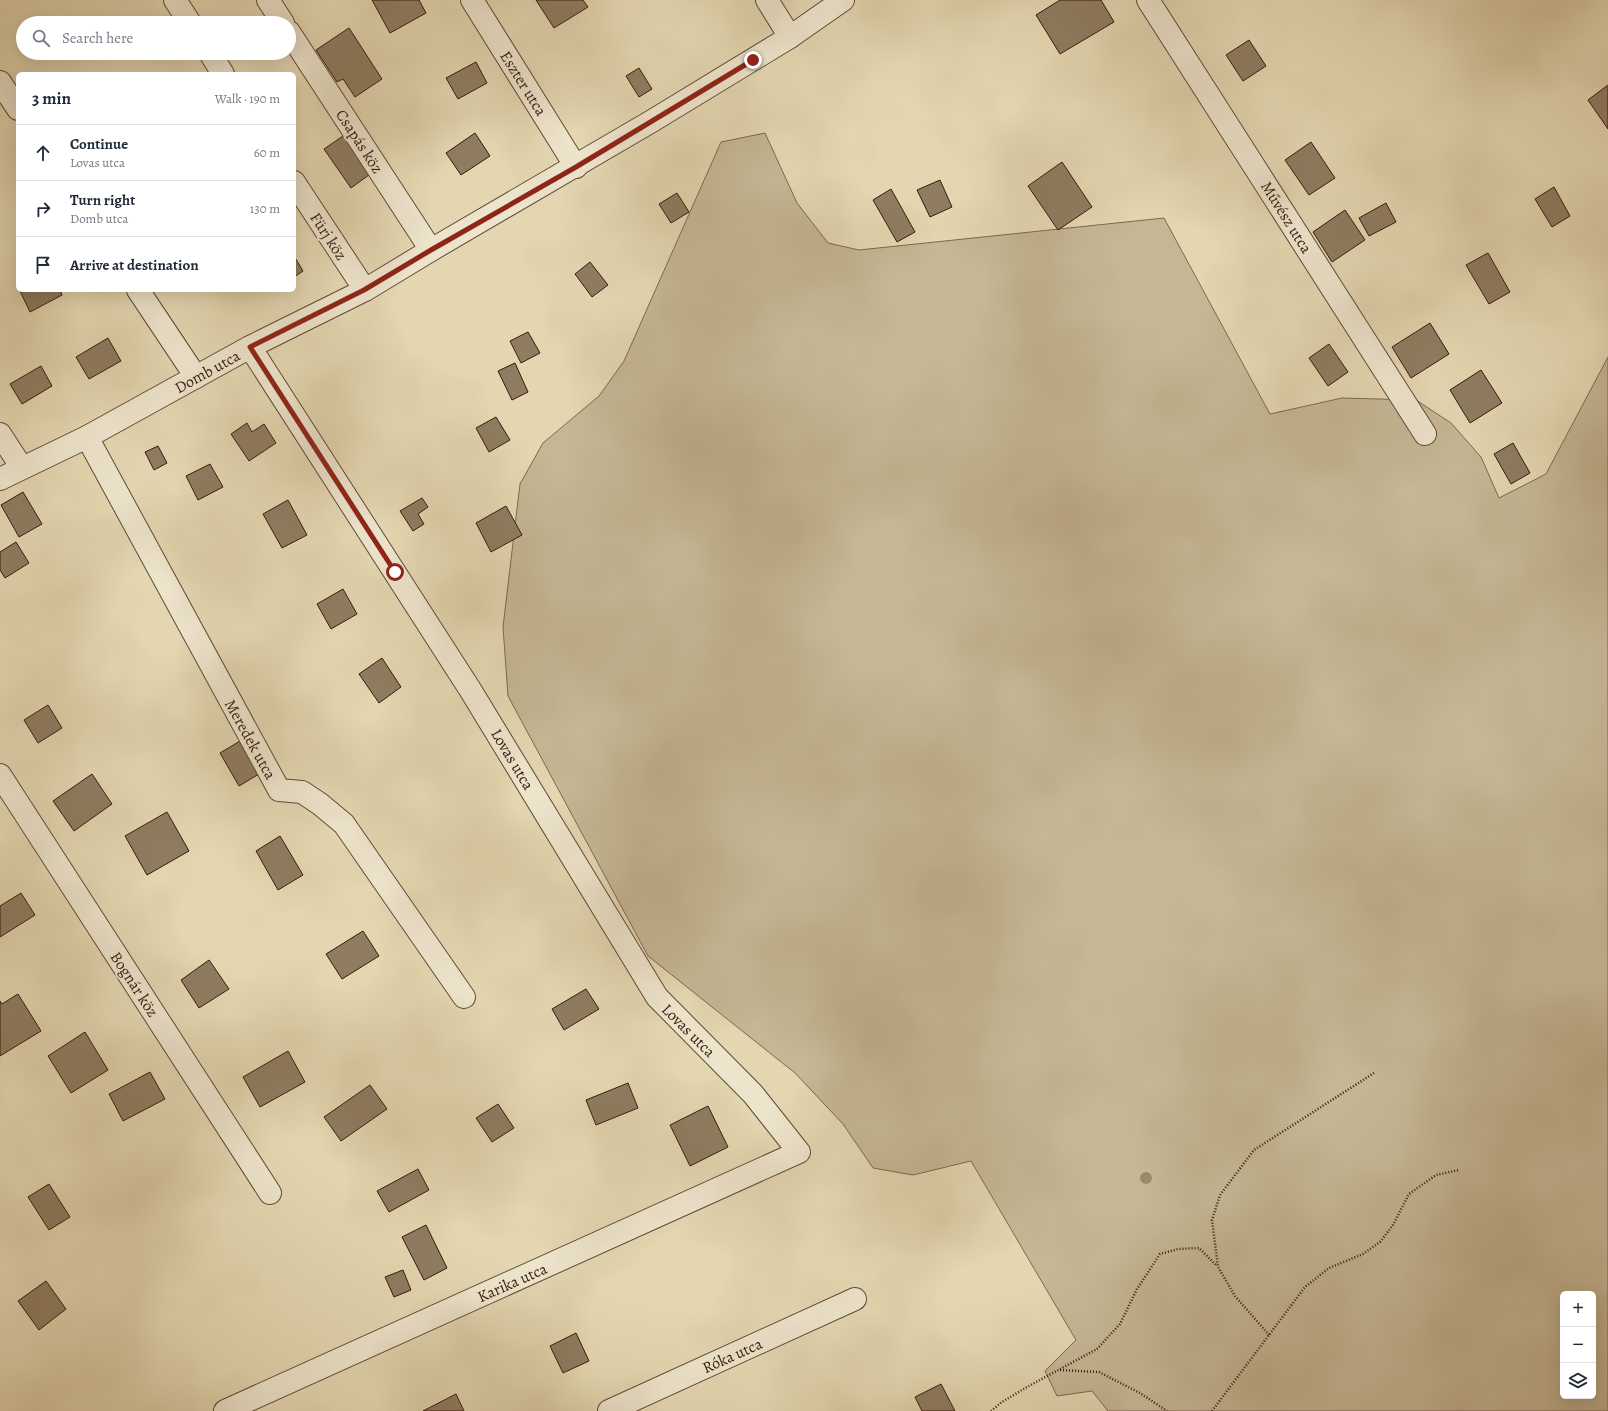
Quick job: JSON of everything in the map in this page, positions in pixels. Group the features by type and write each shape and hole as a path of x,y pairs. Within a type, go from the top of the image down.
{"street":[{"path":"175,0 185,16"},
{"path":"268,0 278,16"},
{"name":"Eszter utca","path":"472,0 576,167"},
{"path":"767,0 790,37"},
{"name":"Domb utca","path":"0,479 87,437 250,347 364,290 576,167 790,37 843,0"},
{"name":"Művész utca","path":"1148,0 1425,434"},
{"name":"Csapás köz","path":"296,43 431,250"},
{"path":"214,60 222,72"},
{"path":"0,82 16,107"},
{"name":"Fürj köz","path":"296,185 364,290"},
{"path":"139,292 196,377"},
{"name":"Lovas utca","path":"250,347 472,691 657,997 752,1094 799,1152"},
{"path":"0,434 22,468"},
{"name":"Meredek utca","path":"87,437 279,790 302,792 320,804 344,824 464,997"},
{"name":"Bognár köz","path":"0,775 270,1193"},
{"name":"Karika utca","path":"225,1411 799,1152"},
{"name":"Róka utca","path":"609,1411 855,1299"}],"path":[{"path":"1218,1267 1212,1220 1220,1196 1254,1150 1374,1073"},
{"path":"1212,1411 1305,1287 1329,1268 1363,1254 1380,1242 1394,1224 1409,1194 1436,1176 1458,1170"},
{"path":"991,1411 1002,1402 1027,1387 1097,1349 1120,1324 1137,1289 1160,1254 1178,1249 1199,1248 1218,1267 1235,1296 1269,1334"},
{"path":"1060,1370 1098,1372 1140,1394 1167,1411"}],"shaded area":[{"path":"765,133 797,203 828,243 859,250 1164,218 1270,414 1342,398 1416,400 1451,423 1481,457 1499,498 1546,474 1608,357 1608,1411 1108,1411 1092,1391 1057,1396 1045,1371 1076,1340 971,1161 913,1175 873,1168 843,1124 795,1073 648,956 508,696 503,627 520,484 543,443 599,396 624,361 721,142"}],"building":[{"path":"372,0 419,0 426,13 390,33"},
{"path":"536,0 583,0 588,7 554,28"},
{"path":"1060,0 1101,0 1114,22 1060,54 1036,15"},
{"path":"349,28 382,79 355,97 343,79 337,82 316,50"},
{"path":"1249,40 1266,66 1243,81 1226,55"},
{"path":"476,62 487,83 458,99 446,78"},
{"path":"639,68 652,89 639,97 626,76"},
{"path":"1608,85 1608,129 1588,100"},
{"path":"475,133 490,156 461,175 446,153"},
{"path":"346,134 373,172 351,188 324,149"},
{"path":"1311,142 1335,178 1309,195 1285,160"},
{"path":"1062,162 1092,207 1058,230 1028,186"},
{"path":"940,180 952,207 930,217 917,190"},
{"path":"1554,187 1570,216 1552,227 1535,199"},
{"path":"891,189 915,232 897,242 873,200"},
{"path":"677,193 689,212 671,223 659,204"},
{"path":"1386,203 1396,222 1369,236 1359,218"},
{"path":"1345,210 1365,240 1332,262 1313,232"},
{"path":"1488,253 1510,292 1489,304 1466,265"},
{"path":"296,259 303,271 296,276"},
{"path":"590,262 608,285 592,297 575,274"},
{"path":"20,292 61,292 62,295 30,312"},
{"path":"1430,323 1449,354 1411,378 1392,347"},
{"path":"528,332 540,353 521,363 510,341"},
{"path":"108,338 121,361 89,379 76,357"},
{"path":"1329,344 1348,372 1328,386 1309,358"},
{"path":"515,363 528,392 512,400 498,371"},
{"path":"41,366 52,386 22,404 10,384"},
{"path":"1481,370 1502,403 1470,423 1450,390"},
{"path":"496,417 510,440 489,452 476,428"},
{"path":"247,423 252,432 264,424 276,443 249,461 231,434"},
{"path":"1513,443 1530,473 1511,484 1494,454"},
{"path":"158,446 167,463 154,470 145,452"},
{"path":"210,464 223,487 198,500 186,476"},
{"path":"23,492 42,524 19,537 1,505"},
{"path":"422,498 428,507 418,514 424,524 413,531 400,511"},
{"path":"288,500 307,535 282,548 263,514"},
{"path":"506,506 522,535 491,552 476,523"},
{"path":"16,542 29,563 5,578 0,570 0,552"},
{"path":"343,589 357,614 331,629 317,604"},
{"path":"382,658 401,687 379,703 359,674"},
{"path":"48,705 62,728 38,743 24,720"},
{"path":"240,741 259,774 239,786 220,753"},
{"path":"92,774 112,804 74,831 53,801"},
{"path":"167,812 189,851 147,875 125,836"},
{"path":"280,836 303,875 278,890 256,851"},
{"path":"21,893 35,915 0,937 0,906"},
{"path":"363,931 379,956 342,979 326,954"},
{"path":"209,960 229,989 199,1008 181,980"},
{"path":"586,989 599,1009 564,1030 552,1009"},
{"path":"18,994 41,1031 0,1056 0,1001 2,1004"},
{"path":"85,1032 108,1070 71,1093 48,1056"},
{"path":"288,1051 305,1082 260,1107 243,1077"},
{"path":"150,1072 165,1099 123,1121 109,1094"},
{"path":"628,1083 638,1108 596,1125 586,1100"},
{"path":"370,1085 387,1109 341,1141 324,1117"},
{"path":"498,1104 514,1128 492,1142 476,1118"},
{"path":"708,1106 728,1147 690,1166 670,1125"},
{"path":"418,1169 429,1190 389,1212 377,1191"},
{"path":"49,1184 70,1217 49,1230 28,1197"},
{"path":"426,1225 447,1268 424,1280 402,1237"},
{"path":"403,1270 411,1290 394,1297 385,1277"},
{"path":"46,1281 66,1309 39,1330 18,1301"},
{"path":"576,1333 589,1361 563,1373 550,1346"},
{"path":"941,1384 955,1411 922,1411 915,1397"},
{"path":"456,1394 464,1411 423,1411"}],"route":[{"path":"395,572 250,347 364,290 576,167 753,60"}]}
